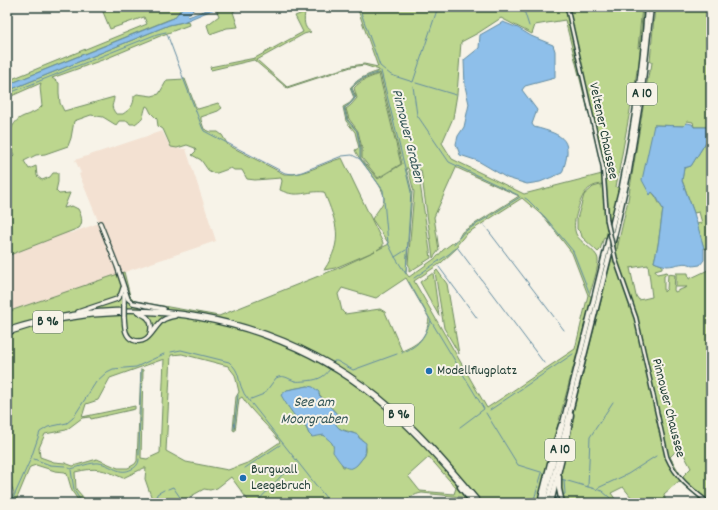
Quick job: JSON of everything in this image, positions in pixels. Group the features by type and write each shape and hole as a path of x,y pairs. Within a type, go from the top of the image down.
{"highway":[{"name":"A 10","path":"543,503 626,169 640,84 647,7"},
{"name":"A 10","path":"547,503 616,229 631,163 644,80 651,7"},
{"path":"100,223 118,266 126,297 133,303 178,314"},
{"path":"123,287 124,317 126,333 129,338 138,341 143,340 149,337 163,320 178,314"},
{"path":"69,315 117,299 121,294 123,287"},
{"name":"B 96","path":"7,332 30,323 69,315 105,310 145,310 212,318 242,326 294,345 358,381 380,398 415,430 479,503"},
{"path":"134,312 146,316 151,321 152,328 149,337"},
{"name":"B 96","path":"7,332 76,316 104,313 134,312 178,314"},
{"name":"B 96","path":"332,366 377,399 412,431 450,472"},
{"path":"550,503 563,454 574,397"},
{"path":"539,503 557,436 566,412"},
{"path":"562,503 559,479 563,454"},
{"path":"450,472 479,503"},
{"path":"450,472 464,493 473,503"}],"main road":[{"name":"Veltener Chaussee","path":"567,7 603,168 607,220 616,261 632,304"},
{"name":"Pinnower Chaussee","path":"632,304 667,456 674,470 682,481 709,503"}],"shaded area":[{"path":"162,131 171,148 186,149 216,241 7,312 7,256 67,232 71,233 99,223 79,174 81,173 75,160"}],"green space":[{"path":"101,7 183,7 174,18 7,85 7,81 147,24 144,17 110,29"},
{"path":"220,7 240,7 233,12 238,27 227,28 210,34 207,25 219,16 216,9"},
{"path":"357,7 642,7 639,48 643,7 645,7 639,70 637,70 632,105 616,187 619,188 607,238 604,237 598,252 582,237 581,233 577,229 577,219 584,195 593,187 604,184 593,186 585,192 580,201 574,225 576,234 581,241 595,253 598,262 589,295 592,297 537,503 467,503 462,497 422,493 402,503 250,503 231,477 217,488 210,490 204,489 186,499 188,503 173,500 173,503 149,503 152,499 145,479 146,468 144,468 123,478 94,469 75,472 76,489 83,497 84,502 80,503 72,491 65,472 55,471 36,465 30,467 15,503 9,503 14,493 7,475 7,312 124,272 130,296 135,301 219,316 341,267 375,251 335,268 324,270 334,250 336,232 332,213 324,192 298,194 287,193 280,190 282,181 281,178 255,180 247,179 242,170 234,170 231,168 213,173 208,170 201,160 192,155 196,151 195,148 187,145 177,148 171,147 163,129 158,126 157,119 146,106 142,118 135,124 130,124 128,121 119,121 116,125 103,117 91,115 74,121 68,146 45,154 36,155 24,161 29,169 36,166 37,176 42,180 50,177 53,173 58,173 56,191 59,194 70,193 64,208 72,206 78,209 82,221 79,228 7,256 7,162 14,155 7,140 7,130 11,129 20,118 35,112 42,106 41,83 7,98 7,91 169,25 188,21 189,25 105,59 52,78 59,83 60,103 64,111 114,97 112,107 114,111 116,114 123,114 131,107 134,96 137,94 152,96 159,94 167,80 185,79 196,108 198,109 218,103 222,108 201,117 204,129 211,132 218,132 222,135 228,145 284,174 307,171 342,158 383,243 383,246 377,250 389,244 372,219 384,200 384,195 355,150 359,148 355,132 346,121 343,107 350,103 354,98 350,88 363,77 379,70 364,65 351,67 287,88 254,60 211,70 210,67 255,58 303,32 295,16 305,12 305,26 311,32 304,34 257,60 287,87 351,66 364,64 378,67","holes":["501,18 532,34 535,25 565,20 600,158 602,174 524,194 452,159 442,143 453,118 457,94 461,42","380,73 402,164 378,179 361,159 361,148 357,131 348,120 345,108 356,97 352,88 361,80","455,167 519,196 462,232 458,239 443,250 437,257 409,277 406,273 412,192 406,168 408,168 414,192 408,264 409,272 431,258 418,170 421,170 433,258 439,250 434,217 456,168","522,198 545,218 572,253 588,295 575,349 487,408 414,281 441,263 458,247 457,245 466,234","406,278 429,318 424,335 413,346 402,351 385,312 380,309 345,314 342,311 338,294 342,288 376,298","182,354 228,366 235,375 239,392 236,397 233,430 235,431 239,399 242,397 280,442 250,462 228,470 186,462 166,451 171,355","164,359 160,453 147,459 141,458 143,370 141,369 137,461 135,464 128,468 118,468 97,459 73,466 40,457 39,448 45,434 66,430 82,418 90,417 91,419 135,409 135,406 82,417 86,404 98,400 110,378","308,386 318,393 337,414 335,420 337,427 355,434 362,440 366,448 365,455 357,465 343,467 331,441 324,435 309,434 306,427 287,405 287,390","429,457 456,488 454,494 420,491 408,476"]},
{"path":"655,7 711,7 711,127 694,127 693,122 687,121 685,126 654,125 650,194 652,192 654,194 663,209 654,262 662,265 662,268 655,270 657,274 668,273 664,276 664,292 667,289 668,274 675,275 675,292 687,287 676,287 676,273 688,273 689,279 711,267 711,503 696,503 699,498 679,481 664,494 666,503 636,503 623,487 611,493 618,503 564,503 561,495 559,476 617,237 617,249 628,200 649,71 651,70 652,62 650,62","holes":["648,265 652,297 639,300 636,296 630,268","680,447 691,468 682,477 670,457"]},
{"path":"379,74 401,164 378,178 362,158 362,148 358,131 349,119 346,109 357,98 354,88 362,81"},
{"path":"711,134 711,157 709,166 711,167 711,255 708,249 704,248 696,224 702,223 699,212 694,213 682,180 684,168 691,166"},
{"path":"437,270 447,284 459,354 444,328 435,272"},
{"path":"433,273 439,316 420,282"}],"water":[{"path":"183,7 197,7 187,15 188,17 212,8 212,10 183,22 169,25 7,91 7,85 174,18"},
{"path":"503,22 553,45 555,51 555,78 525,86 522,90 537,110 532,124 534,127 560,136 567,146 566,162 562,173 540,182 527,184 507,178 478,161 460,155 456,144 458,136 464,127 469,104 465,86 464,60 479,48 480,35"},
{"path":"687,123 692,124 694,127 711,127 711,134 691,166 684,168 682,181 694,213 704,248 704,260 700,265 693,266 684,263 667,266 654,262 663,209 654,194 652,192 650,195 642,180 654,125 684,126"},
{"name":"See am Moorgraben","path":"308,386 313,387 319,392 319,395 337,414 338,418 335,422 339,428 358,435 359,438 366,443 365,455 353,468 346,467 340,462 333,452 332,444 324,435 312,437 309,434 306,427 296,418 281,395 287,390"}],"waterway":[{"path":"211,10 218,7"},
{"path":"359,7 380,66 391,75 413,82 438,7"},
{"path":"523,7 529,26"},
{"path":"7,94 157,34 166,32"},
{"path":"167,34 182,74"},
{"name":"Pinnower Graben","path":"381,71 411,192 406,272"},
{"path":"360,159 357,131 347,120 344,108 355,98 351,88 363,78 377,73"},
{"path":"182,75 204,131 285,173 294,174 302,172 342,156 352,155 360,159 383,190 388,243 406,274"},
{"path":"416,83 456,95"},
{"path":"413,86 417,115 449,162 518,195"},
{"path":"454,244 464,232 520,197"},
{"path":"525,198 545,217 573,251 589,292"},
{"path":"484,225 564,330"},
{"path":"414,278 457,247 544,363"},
{"path":"395,257 406,250"},
{"path":"439,267 477,318"},
{"name":"Pinnower Graben","path":"402,353 420,341 431,321 409,282"},
{"path":"431,321 484,409 460,427"},
{"path":"171,352 181,350 229,362 237,372 241,387 250,402"},
{"path":"11,503 31,458 40,432 48,427 67,423 73,418 96,382 107,372 113,369 136,367 164,354"},
{"name":"Pinnower Graben","path":"333,365 334,361 337,361 353,370 397,354"},
{"path":"490,410 573,354"},
{"name":"Pinnower Graben","path":"251,399 264,394 276,378 284,377 297,381 313,380 322,377 330,369"},
{"path":"139,455 141,371"},
{"path":"234,429 238,395"},
{"path":"588,487 590,437 613,402"},
{"path":"252,404 330,503"},
{"path":"486,413 518,465 544,473"},
{"path":"245,468 280,445"},
{"path":"598,488 628,474 656,456"},
{"path":"34,459 50,465 65,466"},
{"path":"69,468 71,469 99,463 119,471 127,471 136,466 139,459"},
{"path":"256,503 282,475 295,466"},
{"path":"71,470 74,490 82,503"},
{"path":"533,503 542,473"},
{"path":"561,479 602,491 616,503"},
{"path":"563,495 565,494 564,480"},
{"path":"168,489 173,487 184,503"},
{"path":"154,503 157,494 164,490"},
{"path":"555,503 556,498 558,497"}],"place":[{"name":"Modellflugplatz","path":"429,371"},
{"name":"Burgwall Leegebruch","path":"243,478"}]}
